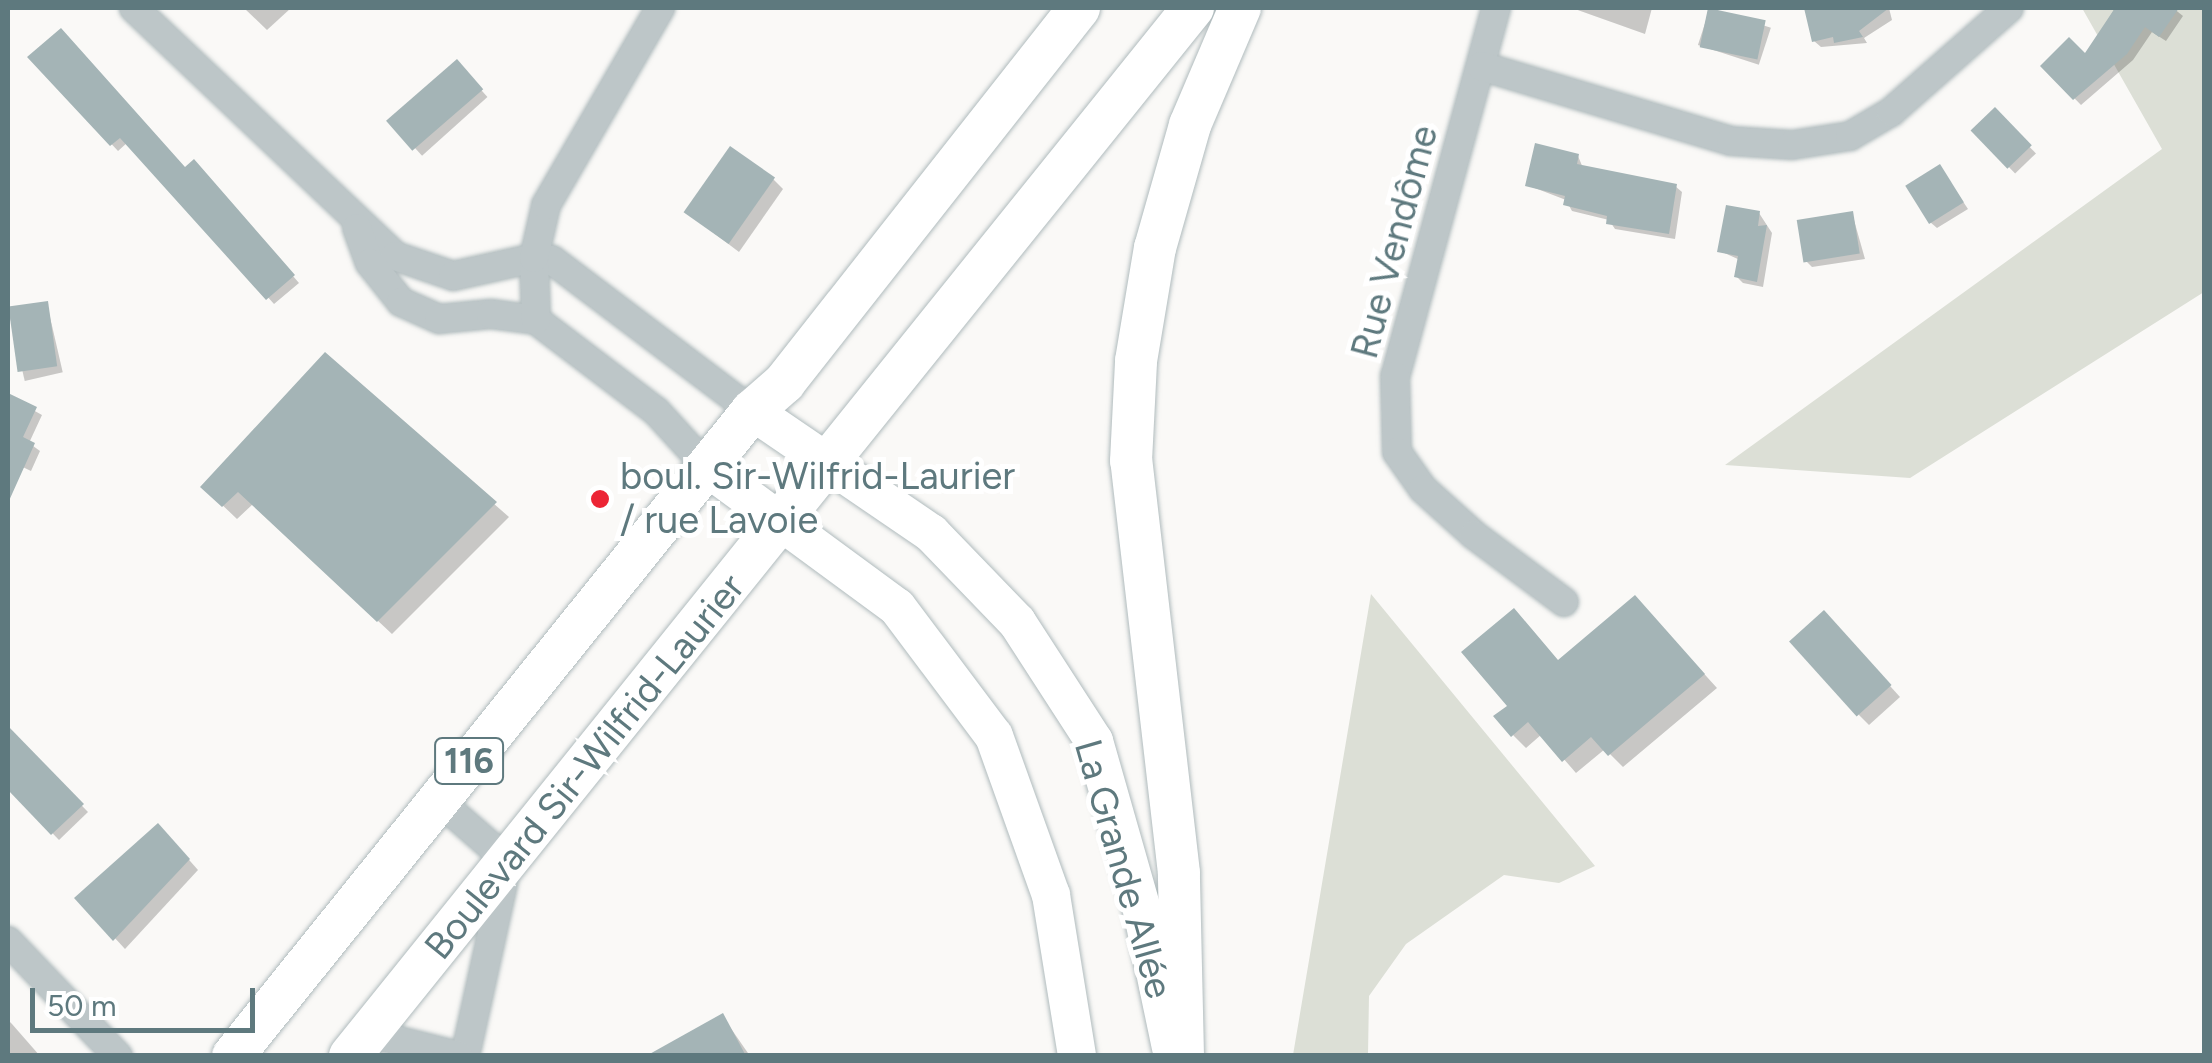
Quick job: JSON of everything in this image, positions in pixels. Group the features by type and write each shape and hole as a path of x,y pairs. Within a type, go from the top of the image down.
{"main road":[{"name":"116","path":"233,1056 752,411 784,383 1080,8"},
{"name":"Boulevard Sir-Wilfrid-Laurier","path":"359,1044 782,526 1193,8"},
{"path":"1183,1056 1179,873 1131,461 1136,361 1155,248 1190,125 1240,8"}],"street":[{"path":"134,8 356,226 395,256 453,276 534,258 570,272 752,411"},
{"path":"536,320 534,258 546,205 660,8"},
{"name":"Rue Vendôme","path":"1496,8 1395,376 1397,452 1424,489 1474,535 1564,602"},
{"path":"1481,66 1731,142 1792,145 1850,136 1891,112 2010,8"},
{"path":"356,226 384,284 420,314 536,320 656,411 709,469"},
{"name":"La Grande Allée","path":"752,411 931,533 1017,622 1094,741 1142,910 1172,1056"},
{"name":"La Grande Allée","path":"709,469 897,607 994,736 1051,895 1077,1056"},
{"path":"359,1044 462,1056 508,861 438,800"},
{"path":"8,941 118,1056"}],"shaded area":[{"path":"2082,8 2204,8 2204,292 1910,478 1725,465 2162,149"},
{"path":"1371,594 1595,866 1559,883 1504,875 1406,944 1369,996 1368,1055 1293,1055"}],"building":[{"path":"1708,8 1766,20 1757,59 1700,47"},
{"path":"1804,8 1889,8 1859,31 1863,37 1834,43 1833,37 1812,42"},
{"path":"2115,8 2179,8 2159,37 2145,27 2127,54 2073,100 2040,66 2069,37 2085,53"},
{"path":"61,28 185,167 194,159 295,275 266,300 120,138 110,146 27,57"},
{"path":"457,59 483,89 412,151 386,121"},
{"path":"1995,107 2032,145 2007,169 1971,131"},
{"path":"1535,143 1579,154 1577,164 1677,184 1669,234 1606,224 1607,216 1563,205 1565,196 1525,186"},
{"path":"730,146 775,178 729,244 684,212"},
{"path":"1940,164 1964,202 1929,224 1905,186"},
{"path":"1726,205 1760,211 1758,226 1767,225 1757,282 1734,277 1738,256 1717,252"},
{"path":"1853,211 1860,253 1803,262 1797,220"},
{"path":"48,301 57,366 18,372 8,307"},
{"path":"325,352 497,502 377,622 238,492 222,507 200,487"},
{"path":"8,393 37,407 23,437 35,443 8,503"},
{"path":"1635,595 1705,674 1608,756 1591,737 1562,762 1528,722 1511,737 1493,716 1507,706 1461,652 1514,608 1558,660"},
{"path":"1824,610 1892,685 1857,717 1789,641"},
{"path":"8,726 84,804 51,835 8,790"},
{"path":"158,823 190,859 113,941 74,898"},
{"path":"723,1013 746,1056 646,1056"}],"place":[{"name":"boul. Sir-Wilfrid-Laurier / rue Lavoie","path":"600,499"}]}
